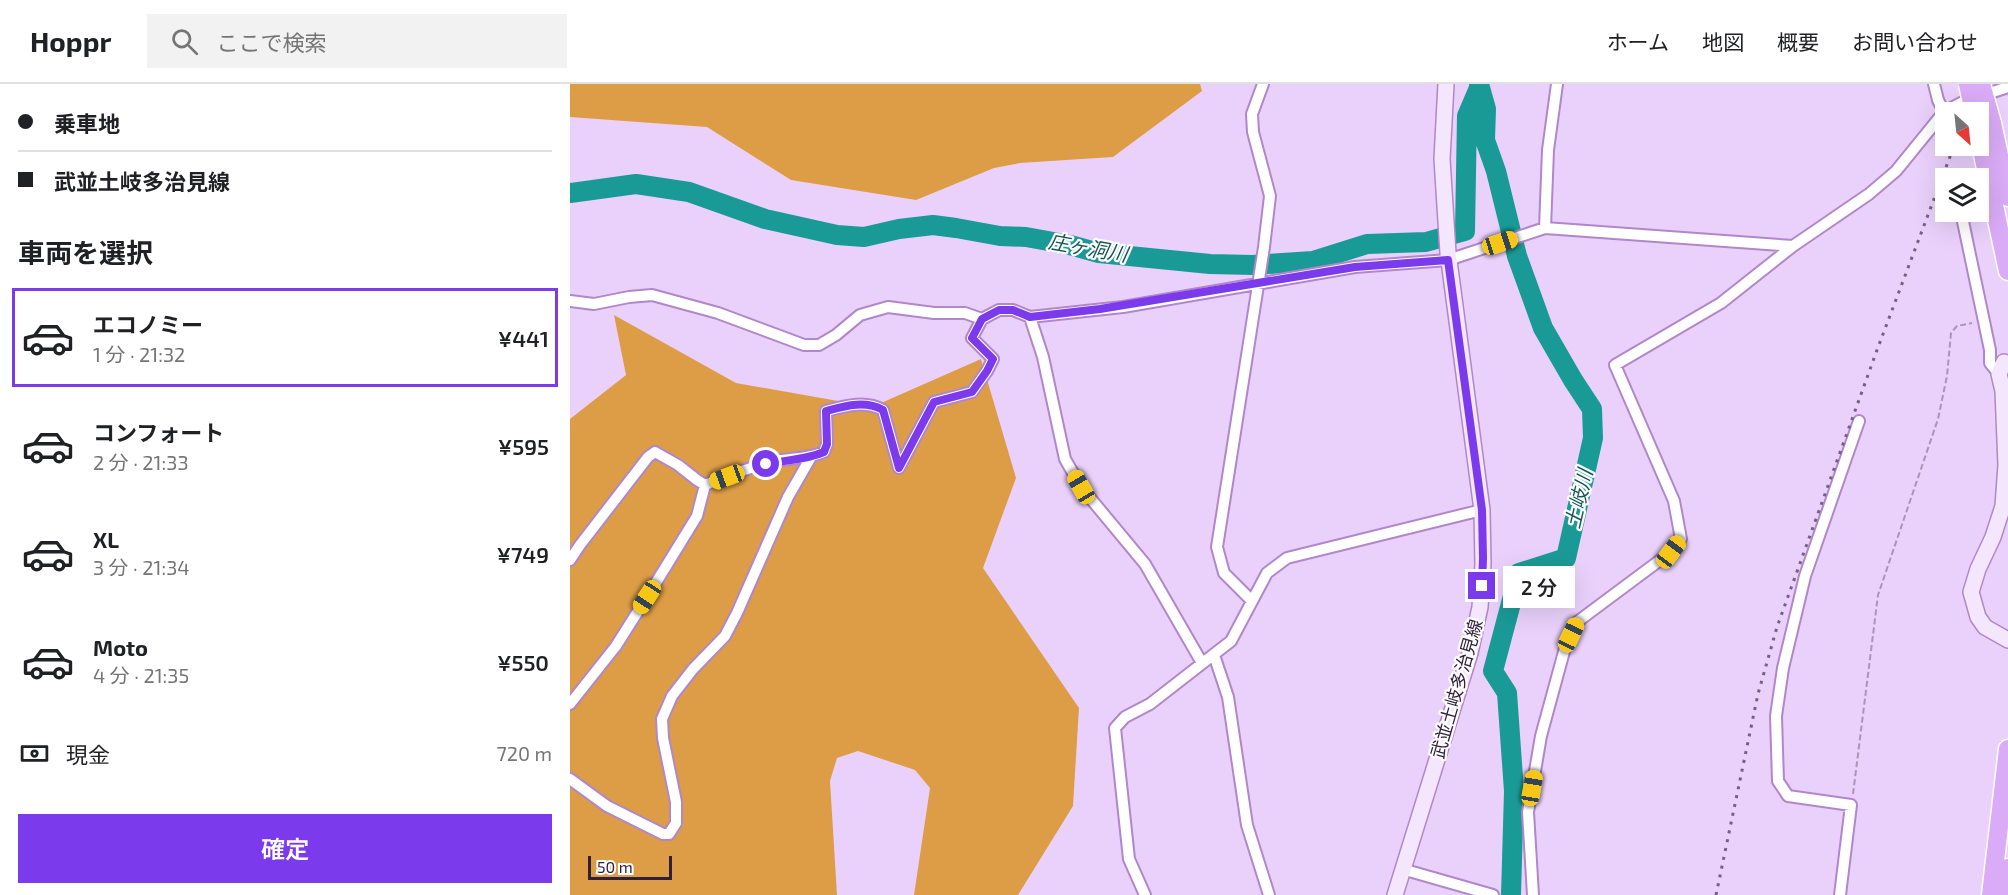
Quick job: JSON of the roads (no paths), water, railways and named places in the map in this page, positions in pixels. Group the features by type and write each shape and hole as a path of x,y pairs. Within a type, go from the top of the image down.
{"highway":[{"path":"1968,84 1972,102"},
{"path":"1981,84 1982,102"},
{"path":"1989,145 2008,196"},
{"path":"1988,156 2008,271"},
{"path":"1991,895 2008,748"},
{"path":"2004,895 2008,868"}],"main road":[{"name":"武並土岐多治見線","path":"1395,895 1408,871 1470,653 1480,608 1482,586 1482,510 1445,222 1442,159 1446,84"},
{"path":"2002,368 2006,465 2003,506 1971,592 1978,616 1985,627 2008,640"}],"street":[{"path":"1251,600 1224,573 1216,548 1270,196 1252,132 1252,114 1263,84"},
{"path":"1545,228 1548,150 1557,84"},
{"path":"1934,84 1939,102"},
{"path":"1963,102 2008,87"},
{"path":"1533,895 1528,812 1541,736 1565,648 1577,622 1671,552 1680,539 1674,501 1615,365 1721,303 1793,246 1869,194 1896,171 1935,123"},
{"path":"1963,222 1990,350 1990,363 2002,368"},
{"path":"705,485 748,468 783,460 811,458 824,452 827,444 826,411 847,405 873,405 883,410 899,468 934,402 972,392 987,371 993,359 972,338 982,319 999,310 1013,310 1030,317 1123,307 1355,267 1450,257 1545,228 1793,246"},
{"path":"570,301 594,304 652,295 718,313 804,345 819,345 836,335 860,315 888,307 934,313 964,313 982,319"},
{"path":"1030,317 1043,357 1065,459 1081,487 1144,564 1202,663"},
{"path":"1840,895 1851,805 1788,796 1778,781 1776,716 1782,668 1805,576 1859,421"},
{"path":"570,560 648,457 655,452 678,465 705,485"},
{"path":"570,779 608,806 663,834 669,834 676,823 676,802 663,738 662,719 672,696 693,669 725,636 788,497 811,458"},
{"path":"570,704 616,646 657,581 697,516 705,485"},
{"path":"1145,895 1129,859 1114,728 1125,717 1150,704 1231,641 1267,573 1287,558 1482,510"},
{"path":"1214,655 1228,697 1247,825 1269,895"},
{"path":"1408,871 1493,895"}],"waterway":[{"name":"土岐川","path":"1479,84 1486,109 1485,140 1496,171 1517,256 1543,328 1592,409 1593,438 1566,558 1519,573 1493,671 1507,693 1514,791 1511,895"},
{"name":"庄ヶ洞川","path":"570,193 636,184 689,192 765,219 837,235 864,237 899,229 933,225 1000,236 1026,237 1099,253 1210,264 1253,265 1313,261 1367,244 1426,242 1465,231 1467,116 1479,88"}],"railway":[{"path":"1963,102 1969,84"},
{"path":"1716,895 1758,694 1777,627 1950,156"}]}
